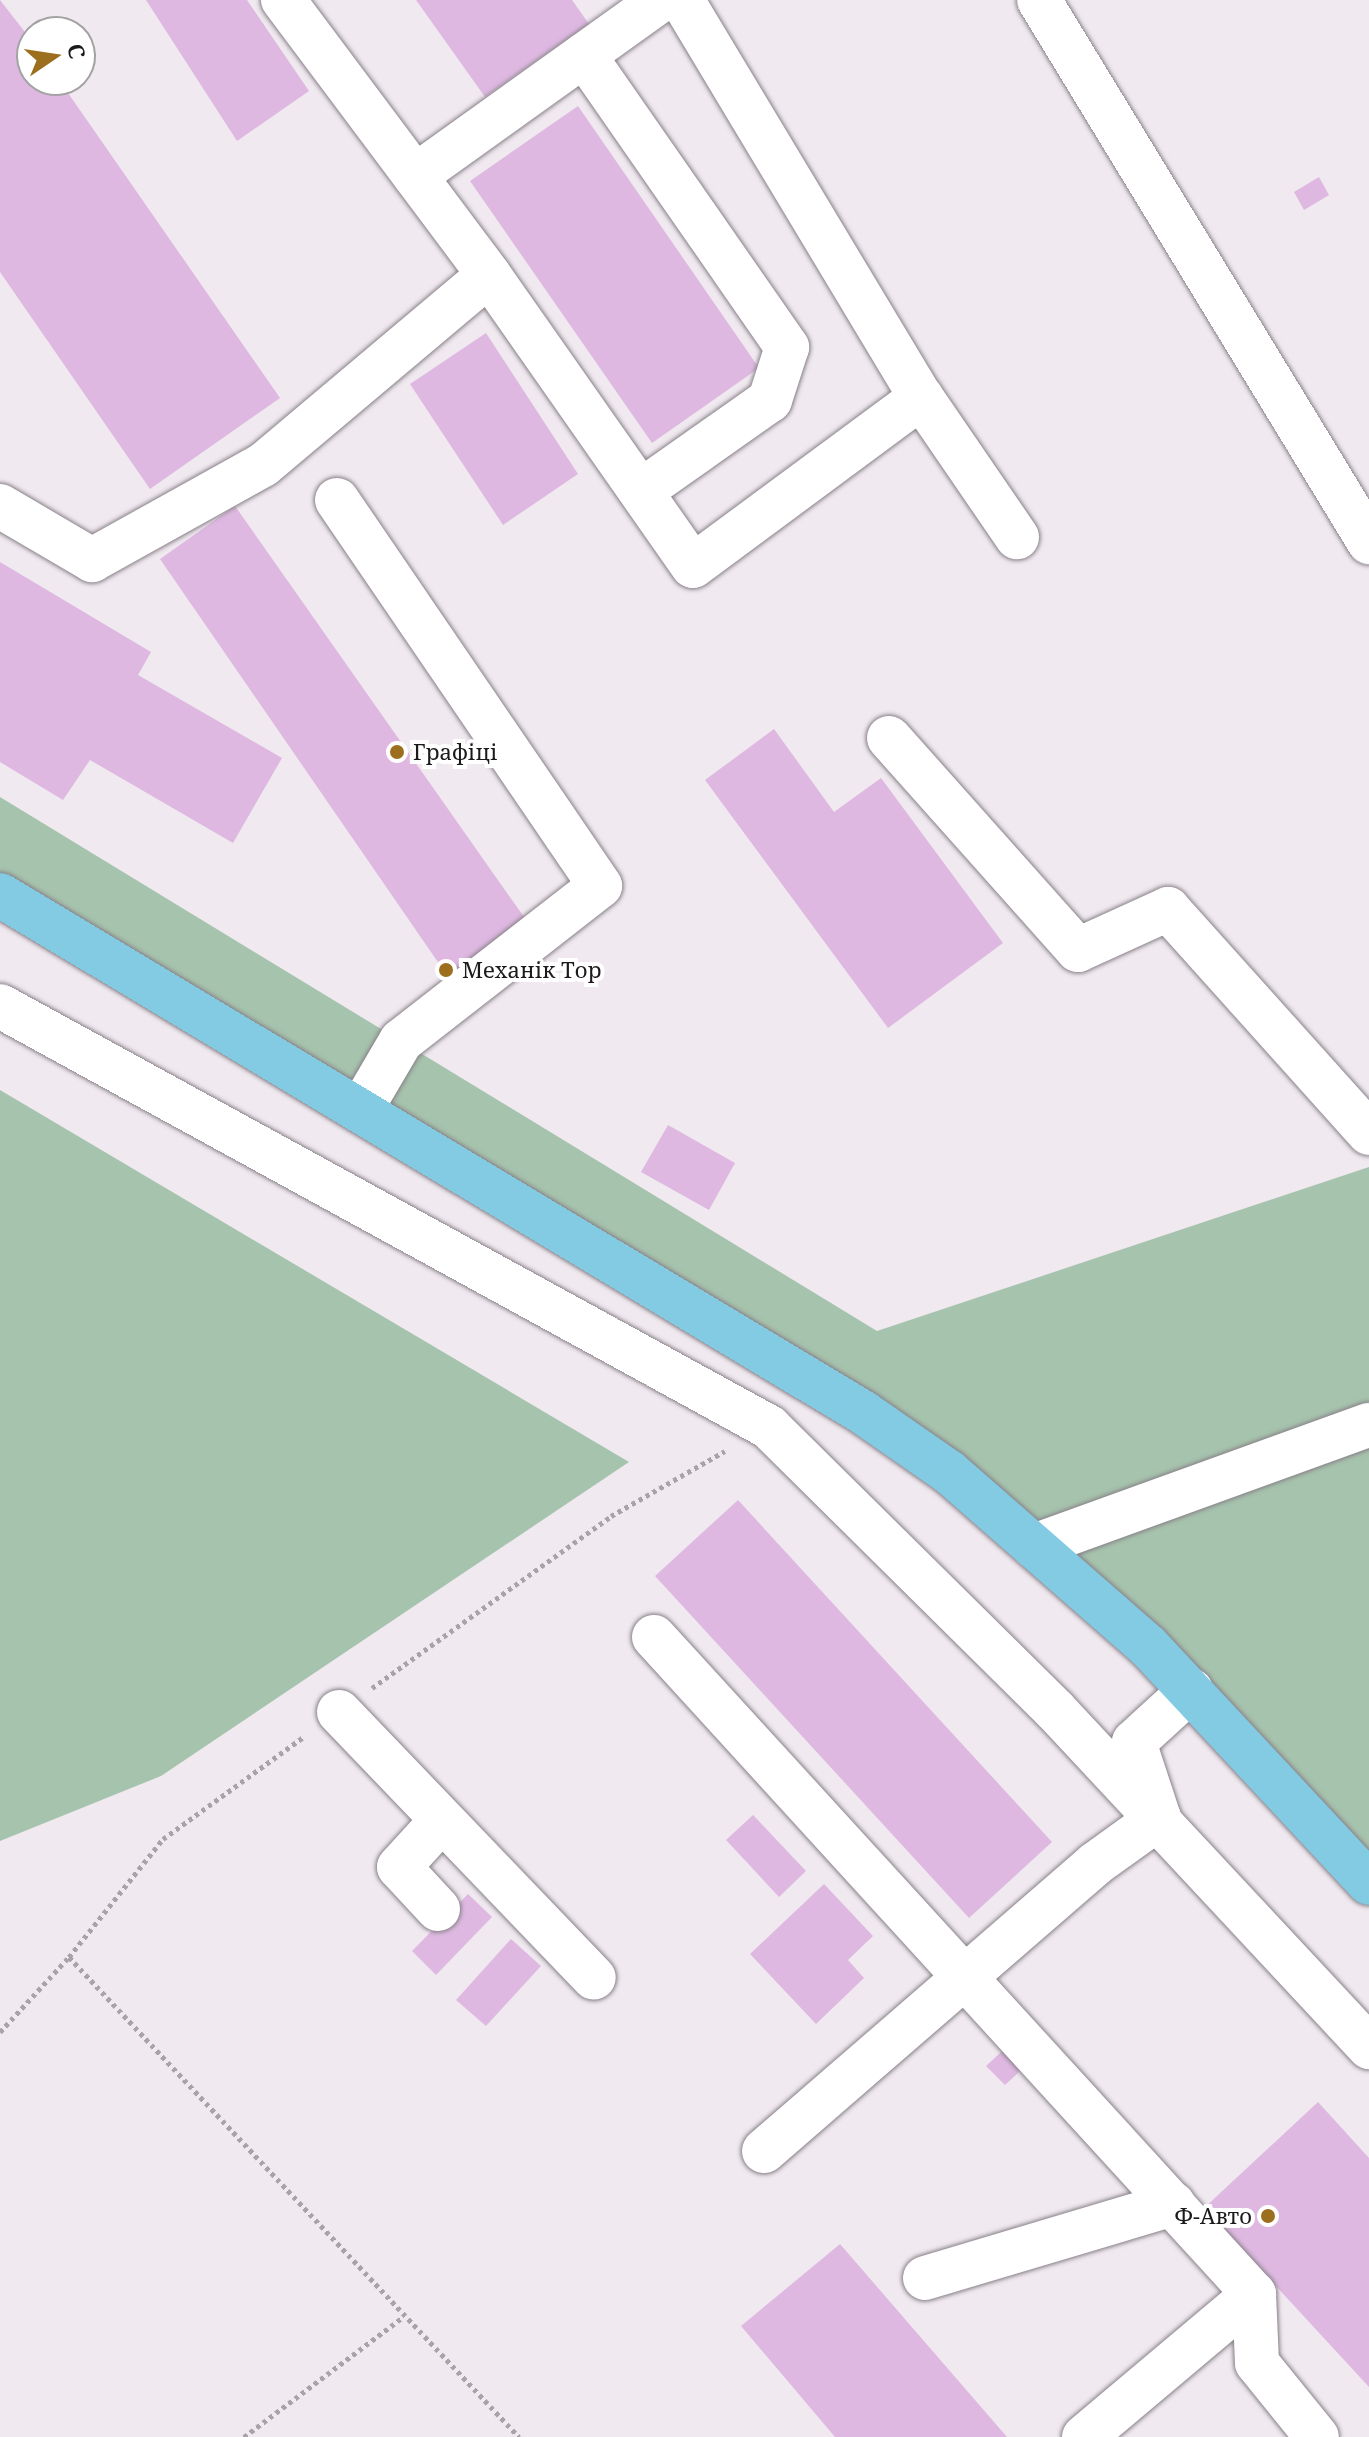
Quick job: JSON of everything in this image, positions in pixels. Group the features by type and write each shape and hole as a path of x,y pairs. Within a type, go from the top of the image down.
{"main road":[{"path":"0,895 864,1413 949,1472 1191,1690 1369,1883"}],"street":[{"path":"283,0 489,275 693,566 921,397"},
{"path":"415,176 661,0"},
{"path":"682,0 921,397 1017,537"},
{"path":"1039,0 1369,542"},
{"path":"584,55 787,347 770,400 641,491"},
{"path":"0,506 92,560 263,465 489,275"},
{"path":"337,500 600,886 401,1041 360,1111"},
{"path":"889,738 1078,950 1168,909 1369,1133"},
{"path":"0,1006 769,1427 1159,1818 1369,2047"},
{"path":"1034,1546 1369,1425"},
{"path":"654,1637 968,1977 1254,2294 1257,2363 1317,2437"},
{"path":"1159,1818 1134,1742 1191,1690"},
{"path":"339,1712 594,1978"},
{"path":"764,2151 1095,1864 1159,1818"},
{"path":"438,1909 399,1867 441,1821"},
{"path":"925,2278 1173,2204"},
{"path":"1084,2437 1254,2294"}],"path":[{"path":"0,2032 69,1957 163,1839 611,1516 769,1427"},
{"path":"69,1957 402,2318 519,2437"},
{"path":"244,2437 402,2318"}],"green space":[{"path":"0,797 877,1331 1369,1167 1369,1883 949,1472 0,895"},
{"path":"0,1090 629,1462 161,1776 0,1841"}],"building":[{"path":"0,0 16,20 16,96 70,96 280,398 150,489 0,272"},
{"path":"146,0 247,0 309,91 237,141"},
{"path":"416,0 572,0 589,24 485,97"},
{"path":"578,106 759,368 652,443 470,181"},
{"path":"1319,177 1329,195 1304,210 1294,192"},
{"path":"486,333 578,474 503,525 410,384"},
{"path":"235,506 531,927 451,981 160,559"},
{"path":"0,562 151,652 138,675 282,758 233,843 90,760 63,800 0,762"},
{"path":"774,729 834,812 881,778 1003,943 888,1028 705,780"},
{"path":"668,1125 735,1163 709,1210 641,1172"},
{"path":"738,1500 1052,1842 969,1918 655,1576"},
{"path":"753,1815 806,1871 779,1897 726,1840"},
{"path":"824,1884 873,1936 848,1960 864,1978 816,2024 750,1954"},
{"path":"468,1894 492,1917 436,1975 412,1951"},
{"path":"511,1939 541,1966 486,2026 456,2000"},
{"path":"1012,2042 1031,2061 1005,2085 986,2066"},
{"path":"1318,2102 1369,2158 1369,2387 1204,2208"},
{"path":"840,2244 1007,2437 835,2437 741,2326"}],"place":[{"name":"Графіці","path":"397,752"},
{"name":"Механік Тор","path":"446,970"},
{"name":"Ф-Авто","path":"1268,2216"}]}
